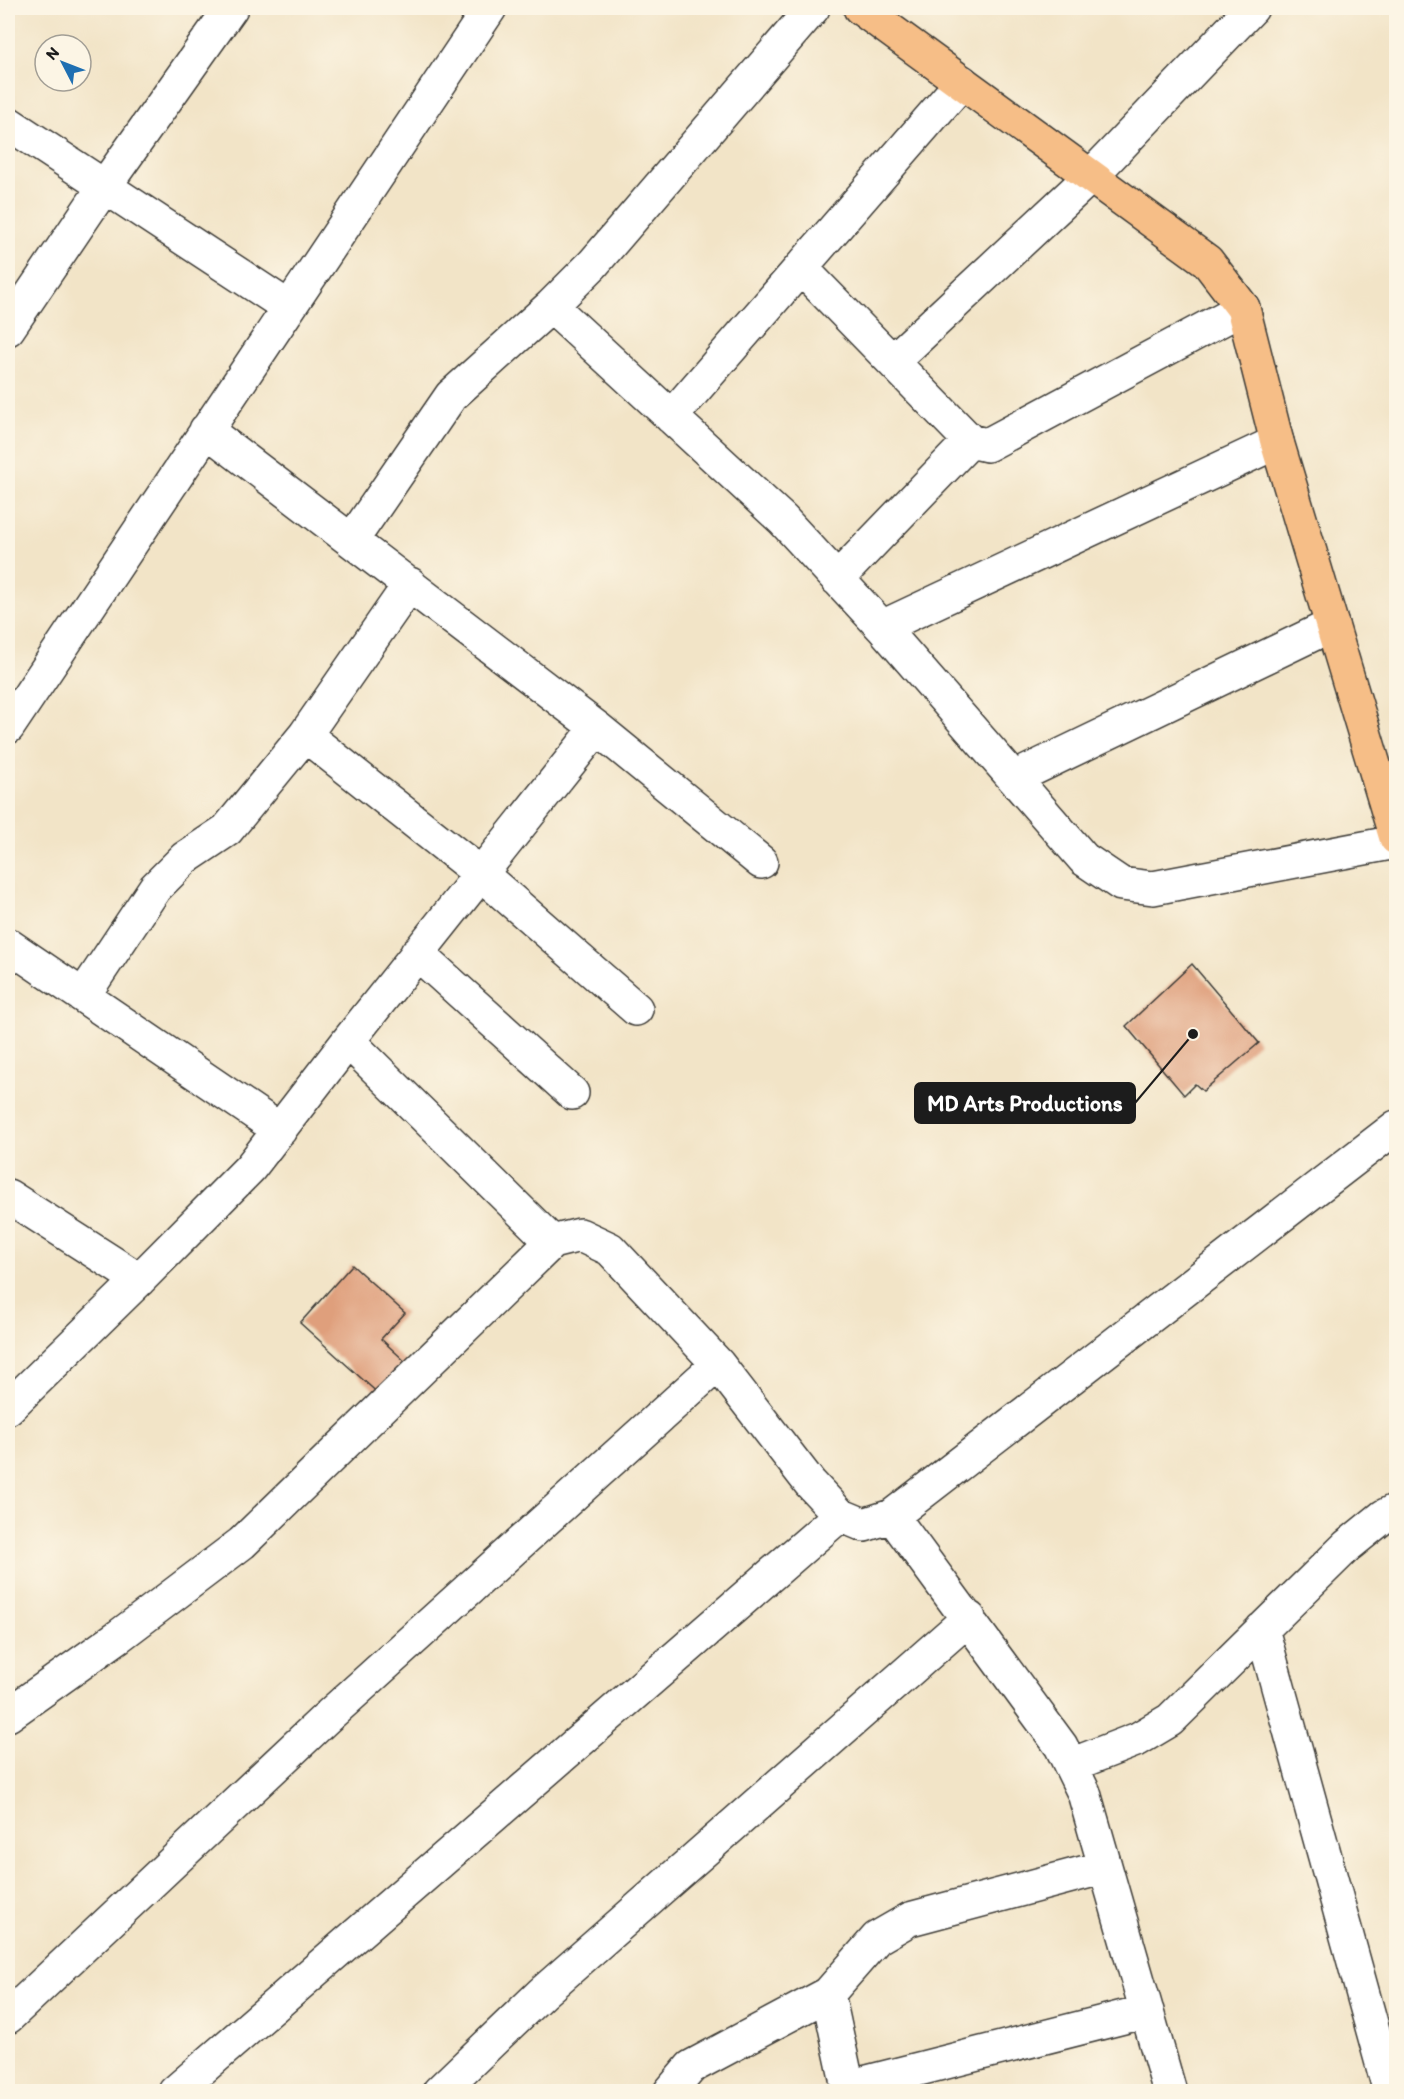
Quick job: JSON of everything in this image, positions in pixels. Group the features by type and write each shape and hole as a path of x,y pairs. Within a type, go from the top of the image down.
{"main road":[{"path":"860,8 1207,261 1243,308 1277,442 1396,838"}],"street":[{"path":"8,328 104,187 231,8"},
{"path":"8,727 490,8"},
{"path":"352,540 451,396 594,264 813,8"},
{"path":"893,361 1091,176 1252,8"},
{"path":"671,417 962,82"},
{"path":"8,123 288,308"},
{"path":"801,268 970,441 987,446 1243,308"},
{"path":"551,306 783,520 882,627 1084,859 1121,885 1153,888 1396,842"},
{"path":"206,430 597,728 761,862"},
{"path":"837,579 970,441"},
{"path":"882,627 1277,442"},
{"path":"83,996 155,888 185,858 227,830 305,735 410,584"},
{"path":"1014,778 1332,625"},
{"path":"8,1407 250,1168 417,953 597,728"},
{"path":"305,735 481,874 636,1009"},
{"path":"8,945 280,1130"},
{"path":"417,953 572,1093"},
{"path":"348,1041 552,1242"},
{"path":"8,1715 119,1636 242,1543 552,1242 580,1235 610,1249 718,1364 810,1483 840,1515 864,1525 892,1516 1396,1127"},
{"path":"8,1196 139,1280"},
{"path":"8,2017 325,1719 718,1364"},
{"path":"1071,1765 1138,1739 1170,1720 1347,1546 1384,1516 1396,1510"},
{"path":"176,2091 840,1515"},
{"path":"892,1516 969,1618 1061,1746 1071,1765 1084,1793 1170,2091"},
{"path":"439,2091 542,1993 969,1618"},
{"path":"1262,1629 1390,2091"},
{"path":"670,2091 691,2067 828,1994 877,1938 910,1919 1105,1867"},
{"path":"828,1994 848,2089 1147,2011"}],"building":[{"path":"1192,964 1259,1043 1203,1091 1195,1084 1184,1095 1126,1026"},
{"path":"352,1265 405,1313 381,1339 409,1365 381,1396 300,1323"}],"place":[{"name":"MD Arts Productions","path":"1193,1034"}]}
